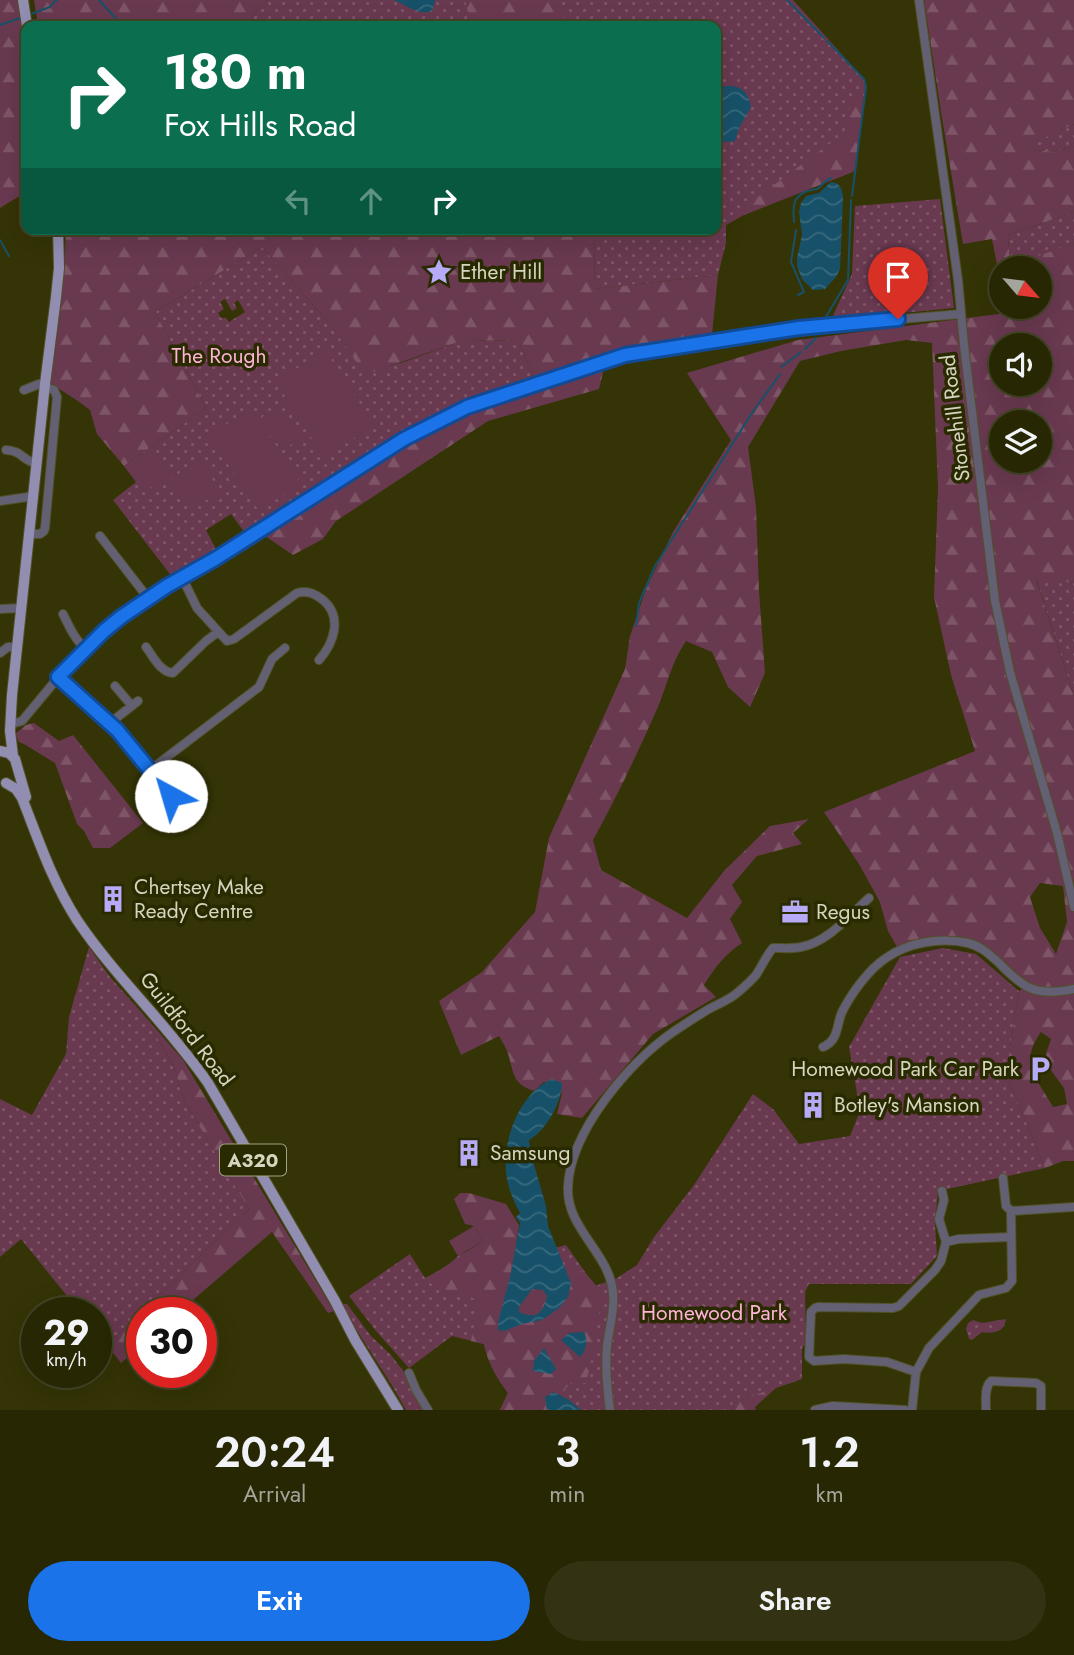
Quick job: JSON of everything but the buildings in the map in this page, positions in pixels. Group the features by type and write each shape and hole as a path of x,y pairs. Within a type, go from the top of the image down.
{"main road":[{"path":"23,0 26,21"},
{"path":"13,756 0,751 10,728 59,268 58,235"},
{"name":"Guildford Road","path":"10,728 13,756 17,762 39,843"},
{"path":"3,784 13,778 18,769"},
{"name":"Guildford Road","path":"3,784 16,789 22,798 54,881 85,930 190,1057 208,1083 398,1410"},
{"name":"Guildford Road","path":"384,1388 391,1410"}],"street":[{"name":"Stonehill Road","path":"919,0 958,280 995,601 1010,672 1058,833 1074,907"},
{"path":"10,728 24,719 85,649 121,617 148,598 314,497 411,434 467,407 625,355 804,327 961,314"},
{"path":"24,390 39,384 54,390 57,397 45,528 40,534 30,534"},
{"path":"6,450 18,451 27,461 37,463"},
{"path":"0,501 34,496"},
{"path":"100,536 148,598"},
{"path":"182,577 197,608 224,639 230,641 289,598 304,591 310,592 327,604 336,621 330,644 319,660"},
{"path":"0,609 22,608"},
{"path":"63,614 85,649"},
{"path":"146,647 161,668 173,673 218,632"},
{"path":"0,653 8,647 17,648"},
{"path":"150,770 259,687 272,659 285,648"},
{"path":"58,677 110,723 171,796"},
{"path":"110,723 135,704 115,686"},
{"path":"610,1410 606,1372 614,1293 610,1277 598,1253 581,1230 570,1207 568,1188 579,1144 611,1091 651,1049 673,1032 734,996 756,975 773,948 800,947 814,943 869,898"},
{"path":"823,1047 831,1044 836,1036 841,1015 850,997 868,975 886,958 928,942 953,940 975,945 989,953 1015,980 1041,992 1074,989"},
{"path":"912,1410 916,1372 929,1348 979,1295 1009,1285 1012,1281 1010,1211 1006,1206 1003,1178"},
{"path":"916,1372 887,1362 844,1359 814,1361 809,1357 810,1316 812,1310 818,1307 899,1306 941,1261 946,1242 939,1219 944,1199 942,1191"},
{"path":"1010,1211 1074,1207"},
{"path":"946,1242 1011,1237"},
{"path":"409,1373 428,1410"},
{"path":"986,1410 986,1388 991,1381 1036,1383 1041,1386 1041,1410"},
{"path":"815,1410 833,1406 905,1410"}],"green space":[{"path":"0,0 19,0 22,21 21,195 0,208"},
{"path":"34,0 267,0 249,21 37,21"},
{"path":"267,0 793,0 864,79 866,87 855,171 744,215 726,225 726,243 718,275 594,289 595,235 721,235 721,21 249,21"},
{"path":"465,0 560,0 566,21 479,21 468,12"},
{"path":"924,0 1074,0 1074,124 1023,148 1053,152 1074,146 1074,212 1008,235 1009,256 995,256 992,239 963,244"},
{"path":"865,97 855,171 744,215 742,209 844,133 851,102"},
{"path":"1074,124 1074,146 1053,152 1021,148"},
{"path":"940,199 954,308 831,320 852,274 855,206"},
{"path":"1074,212 1074,243 1039,256 1009,256 1008,235"},
{"path":"66,235 595,235 594,289 718,275 712,334 627,348 534,379 518,340 461,341 365,374 329,323 262,247 155,312 206,408 124,466 97,434 90,410 50,383 64,277"},
{"path":"1074,243 1074,583 1036,579 1074,696 1074,1161 1063,1161 1045,1168 1006,1073 1019,991 1028,984 976,941 943,936 921,939 897,947 888,931 880,902 859,864 824,812 975,751 951,675 934,597 938,488 932,343 906,340 800,361 748,447 756,507 765,673 750,707 728,687 712,652 686,641 673,665 635,758 593,840 601,870 687,918 724,871 770,826 809,819 793,833 802,844 757,856 732,885 742,902 730,919 742,943 721,961 704,985 716,997 653,1034 582,1118 557,1114 562,1093 544,1082 534,1091 521,1084 515,1076 499,1036 461,1055 439,1001 482,972 535,912 549,838 625,669 630,636 646,589 673,532 731,440 687,373 798,340 989,315 989,319 1052,319 1052,256 1038,256","holes":["1040,883 1063,886 1067,922 1056,954 1040,928 1030,897","1041,1032 1051,1039 1046,1054 1047,1065 1064,1088 1067,1104 1053,1107 1032,1071 1031,1053"]},
{"name":"The Rough","path":"262,247 329,323 365,373 461,341 518,340 534,379 416,427 245,533 231,514 206,530 218,553 173,578 113,500 136,482 124,466 206,408 155,312","holes":["225,299 232,311 237,308 234,303 238,300 245,312 229,322 218,313 224,309 220,302"]},
{"path":"325,350 374,425 324,458 276,382"},
{"path":"605,364 599,389 488,421 336,521 323,539 293,555 262,534 411,441 491,403"},
{"path":"279,405 301,438 283,450 262,417"},
{"path":"251,408 301,483 259,511 209,436"},
{"path":"153,447 170,474 144,492 124,466"},
{"path":"200,460 220,491 190,511 169,480"},
{"path":"1036,578 1074,583 1074,696"},
{"path":"34,723 59,741 73,735 143,823 110,848 93,848 77,824 55,763 19,742 15,734 26,725"},
{"path":"89,947 110,977 143,1014 173,1065 185,1102 249,1209 157,1297 126,1297 126,1327 112,1340 112,1297 68,1297 21,1239 0,1257 0,1099 32,1115 66,1054 69,1017"},
{"name":"Homewood Park","path":"943,948 976,954 1019,991 1006,1073 1045,1168 938,1191 935,1224 937,1256 911,1284 809,1284 805,1292 806,1343 802,1348 802,1379 733,1403 732,1410 500,1410 508,1393 493,1369 484,1344 452,1336 409,1368 349,1296 410,1254 425,1278 445,1268 458,1256 519,1225 514,1259 566,1245 595,1286 617,1278 637,1265 654,1237 694,1185 753,1094 773,1109 799,1144 850,1136 860,1111 849,1047 900,957"},
{"path":"143,1014 183,1060 334,1311 328,1313 272,1232 196,1297 157,1297 249,1209 185,1102 173,1065"},
{"path":"460,1193 506,1204 519,1225 510,1277 498,1322 504,1331 542,1320 571,1283 564,1268 582,1272 602,1294 595,1345 586,1383 571,1383 559,1395 554,1392 546,1406 547,1410 500,1410 508,1393 493,1370 484,1344 471,1341 479,1302 465,1293 443,1292 425,1278 483,1241 474,1226 465,1224 454,1199"},
{"path":"474,1226 483,1241 458,1256 449,1241"},
{"path":"532,1289 543,1289 547,1295 541,1310 535,1315 519,1312 519,1306"},
{"path":"340,1304 347,1304 371,1336 391,1355 404,1372 425,1410 406,1410"},
{"path":"1006,1319 998,1331 982,1332 972,1340 969,1339 966,1329 968,1323 973,1320 982,1323"},
{"path":"126,1327 126,1359 121,1363 112,1351 112,1340"},
{"path":"777,1387 755,1407 756,1410 732,1410 733,1403"}],"water":[{"path":"394,0 435,0 433,9 424,12"},
{"path":"735,86 742,90 748,96 751,107 735,141 721,142 721,87"},
{"path":"831,182 840,187 843,198 840,269 825,289 813,290 802,279 797,266 802,235 799,212 806,196 819,193"},
{"path":"552,1079 562,1083 552,1115 529,1140 546,1206 548,1226 571,1283 568,1297 559,1308 542,1320 504,1331 498,1330 498,1322 520,1223 516,1217 520,1213 507,1177 507,1145 516,1118 531,1095","holes":["532,1289 543,1290 547,1296 541,1311 535,1315 519,1312 519,1306"]},
{"path":"584,1332 586,1345 580,1357 561,1340 569,1333"},
{"path":"544,1348 556,1369 551,1374 533,1371 534,1361"},
{"path":"554,1392 581,1410 547,1410 545,1397"}],"waterway":[{"path":"31,14 50,7 57,0"},
{"path":"99,0 118,21"},
{"path":"787,0 824,38"},
{"path":"0,25 20,18"},
{"path":"827,41 864,79 866,87 852,196"},
{"path":"794,222 798,197 817,189 831,178"},
{"path":"824,320 848,280 851,200"},
{"path":"796,230 791,262 804,292 798,295"},
{"path":"0,240 9,256"},
{"path":"805,349 816,338"},
{"path":"781,367 801,352"},
{"path":"636,626 639,603 655,566 750,416 780,374"}],"place":[{"name":"Ether Hill","path":"439,272"},
{"name":"Chertsey Make Ready Centre","path":"113,899"},
{"name":"Regus","path":"795,912"},
{"name":"Homewood Park Car Park","path":"1040,1069"},
{"name":"Botley's Mansion","path":"813,1105"},
{"name":"Samsung","path":"469,1153"}],"route":[{"path":"171,796 117,730 58,677 104,631 167,586 215,559 419,430 497,396 625,355 799,328 898,319"}]}
